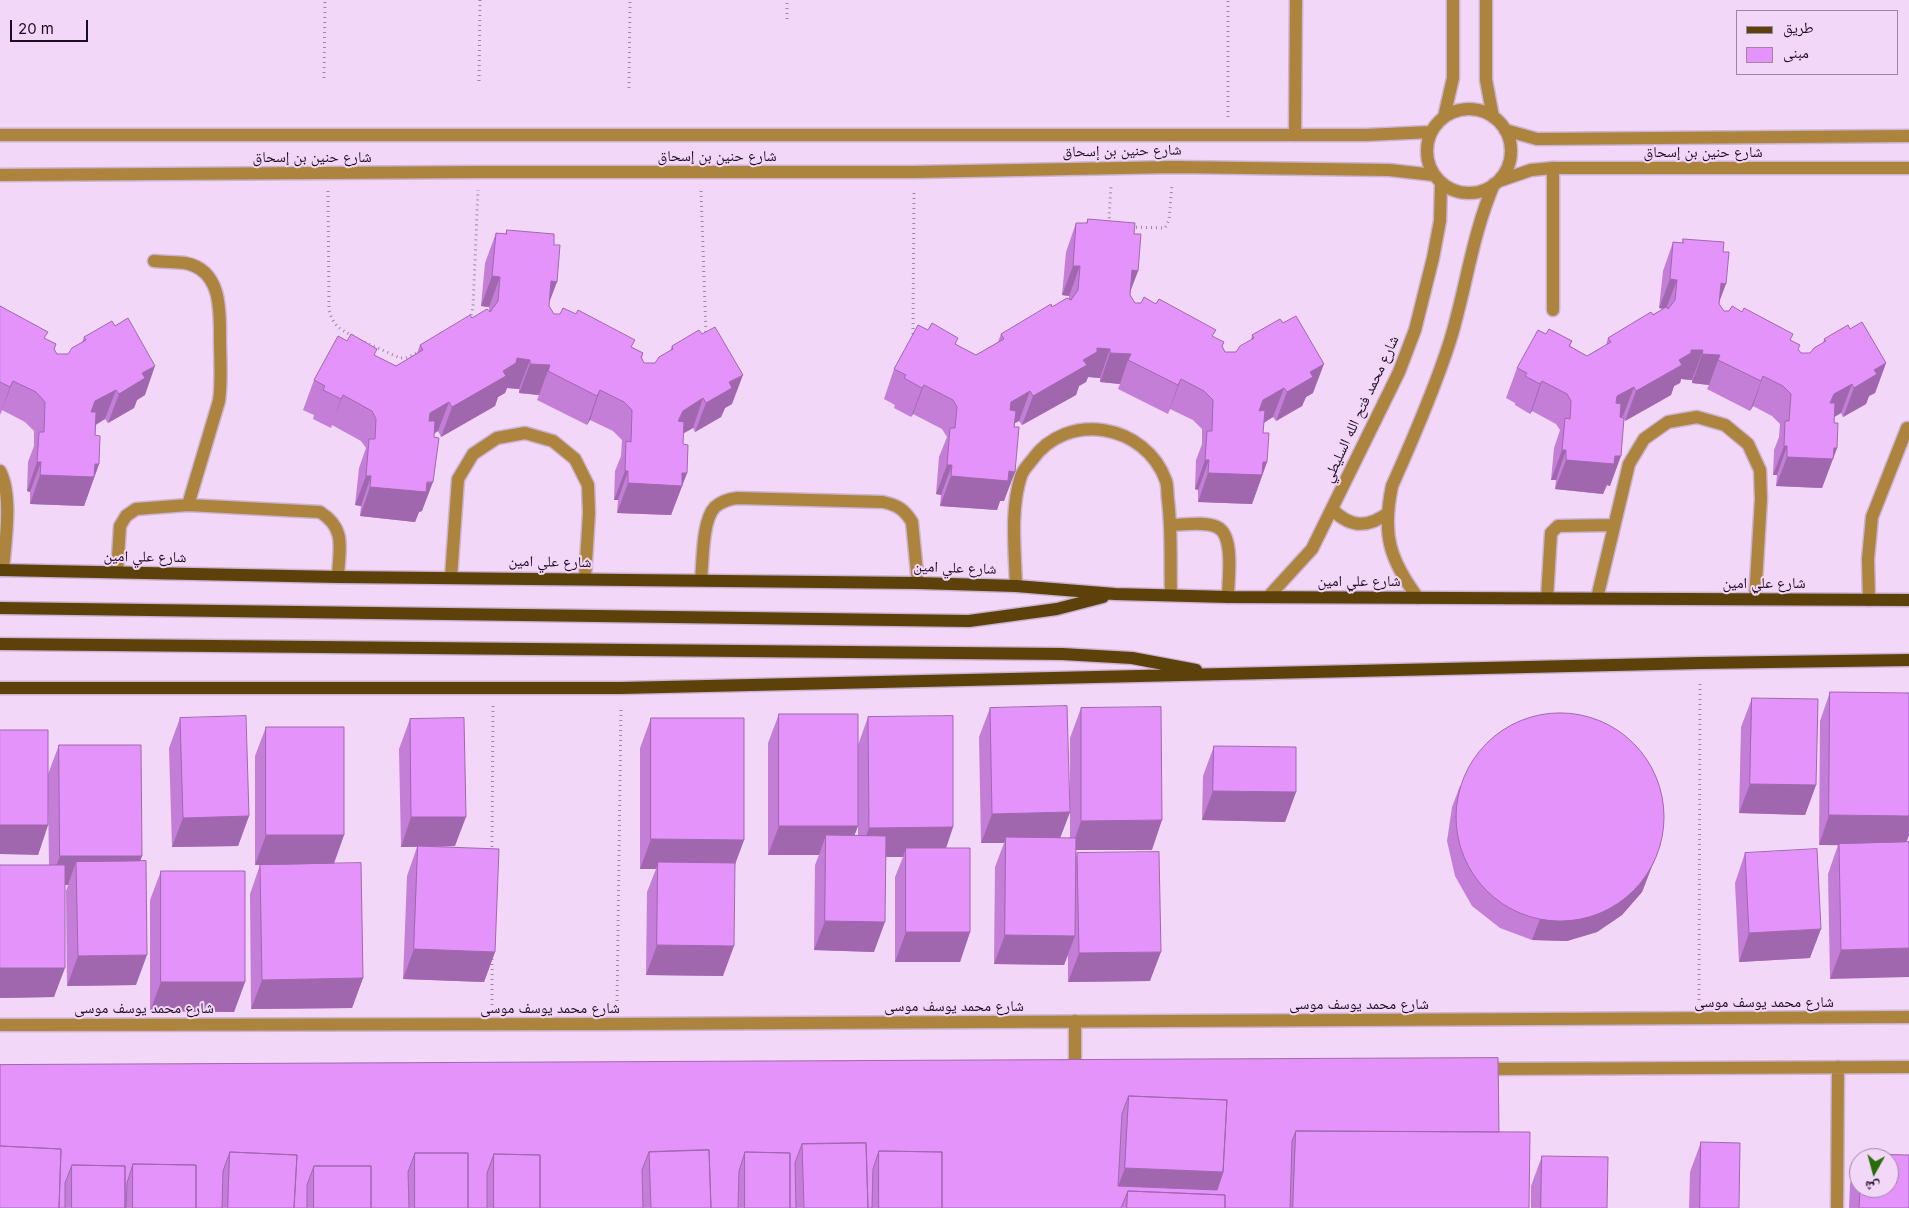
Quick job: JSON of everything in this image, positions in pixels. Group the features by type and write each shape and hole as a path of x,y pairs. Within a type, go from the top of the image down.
{"main road":[{"name":"شارع علي امين","path":"1,570 338,577 585,578 918,583 1016,586 1115,594 1228,597 1909,600"},
{"path":"0,608 969,621 1058,609 1115,594"},
{"path":"0,644 1062,654 1132,658 1222,674"},
{"path":"0,688 621,688 1700,663 1909,660"}],"street":[{"path":"1295,135 1296,0"},
{"path":"1444,117 1453,78 1453,0"},
{"path":"1486,0 1486,80 1493,117"},
{"path":"1418,598 1402,576 1390,546 1388,513 1392,486 1428,404 1450,340 1474,240 1496,183 1507,169 1511,156 1510,142 1505,130 1493,117 1477,110 1460,110 1444,117 1431,132 1427,146 1428,161 1438,179 1454,190 1468,193 1482,191 1496,183"},
{"name":"شارع حنين بن إسحاق","path":"1505,130 1537,139 1909,136"},
{"name":"شارع حنين بن إسحاق","path":"0,135 1382,135 1431,132"},
{"name":"شارع حنين بن إسحاق","path":"0,175 914,172 1174,167 1374,170 1438,179"},
{"name":"شارع حنين بن إسحاق","path":"1496,183 1520,173 1553,168 1909,168"},
{"path":"1553,168 1554,310"},
{"name":"شارع محمد فتح الله السليطي","path":"1268,597 1312,549 1399,372 1415,330 1437,240 1441,202 1438,179"},
{"path":"154,261 186,264 197,268 214,285 219,304 220,394 216,414 188,505"},
{"path":"1597,598 1629,464 1644,439 1668,422 1697,417 1725,425 1748,444 1760,470 1761,499 1755,599"},
{"path":"1016,586 1015,504 1021,474 1039,449 1066,433 1096,428 1126,436 1151,455 1166,482 1170,525 1171,595"},
{"path":"1870,600 1868,559 1872,517 1907,428"},
{"path":"451,577 458,478 473,454 497,438 525,433 553,441 575,459 588,484 589,513 585,578"},
{"path":"0,471 4,479 7,507 1,570"},
{"path":"701,580 708,517 715,507 725,500 737,498 883,502 897,505 907,514 912,522 918,583"},
{"path":"117,572 120,526 126,516 136,509 188,505 320,512 331,519 338,530 340,543 338,577"},
{"path":"1332,510 1346,521 1364,524 1372,522 1388,513"},
{"path":"1170,525 1209,525 1217,527 1224,532 1228,539 1229,548 1228,597"},
{"path":"1547,598 1551,533 1553,529 1558,526 1614,525"},
{"name":"شارع محمد يوسف موسى","path":"0,1025 617,1024 1909,1017"},
{"path":"1075,1022 1076,1091"},
{"path":"1837,1208 1838,1067"},
{"path":"1474,1069 1494,1074 1909,1067"}],"path":[{"path":"324,78 325,0"},
{"path":"479,80 480,0"},
{"path":"629,88 630,0"},
{"path":"787,0 787,19"},
{"path":"1228,0 1228,135"},
{"path":"1112,167 1109,217 1110,221 1116,226"},
{"path":"1125,227 1161,229 1168,224 1174,167"},
{"path":"466,327 472,318 473,308 479,172"},
{"path":"913,334 914,172"},
{"path":"327,173 329,310 332,320 338,329 400,358 406,358 426,348"},
{"path":"701,173 706,336"},
{"path":"1699,1019 1700,663"},
{"path":"492,856 493,688"},
{"path":"617,1024 621,688"},
{"path":"492,955 492,1024"}],"building":[{"path":"1088,219 1135,223 1134,234 1141,234 1138,271 1132,270 1130,295 1135,303 1141,303 1144,297 1156,304 1159,299 1216,330 1212,336 1224,342 1222,346 1225,352 1236,352 1240,346 1254,338 1252,335 1280,319 1283,323 1296,316 1324,364 1310,372 1313,377 1287,392 1284,388 1263,400 1259,411 1265,410 1263,433 1269,433 1267,462 1263,462 1262,475 1208,473 1209,460 1205,460 1207,431 1212,431 1213,400 1204,391 1181,379 1178,385 1128,360 1131,354 1110,353 1110,349 1097,348 1097,352 1083,360 1087,365 1033,396 1030,391 1011,402 1010,410 1016,411 1014,427 1019,427 1015,472 1009,471 1008,481 951,476 952,465 947,465 950,428 955,428 957,407 953,400 924,385 922,388 904,378 906,375 894,369 918,325 928,330 932,323 958,338 955,344 976,355 1004,339 1001,334 1051,304 1052,307 1067,298 1071,300 1078,290 1080,266 1073,266 1076,223 1087,223"},
{"path":"507,230 554,234 554,245 560,245 557,282 551,281 549,306 554,314 560,314 563,308 576,314 578,310 635,340 631,347 643,353 641,357 644,363 655,363 659,357 673,349 672,346 699,330 702,334 715,327 743,375 729,382 732,388 706,403 703,398 683,411 678,421 684,422 683,444 688,445 687,473 682,473 682,486 628,483 628,471 625,471 626,441 631,442 632,410 624,402 600,390 597,396 548,371 550,365 530,364 530,360 517,358 516,363 503,371 506,376 452,407 449,402 430,413 429,421 435,421 434,437 439,438 433,482 427,482 426,492 370,487 371,476 366,476 369,439 375,439 376,419 372,411 343,395 341,399 323,390 325,386 314,380 338,336 347,341 351,334 377,349 374,355 396,366 423,350 420,345 470,315 472,318 487,309 490,312 498,301 500,277 492,276 496,233 506,234"},
{"path":"1683,239 1724,242 1723,252 1729,252 1726,284 1721,283 1719,304 1724,311 1729,311 1732,306 1742,312 1744,308 1793,334 1790,340 1800,345 1798,349 1801,353 1810,353 1814,348 1826,341 1824,339 1848,325 1850,329 1862,322 1886,363 1874,370 1877,374 1854,388 1852,384 1834,394 1830,403 1835,403 1834,423 1838,423 1837,448 1834,448 1833,459 1787,457 1787,446 1784,446 1785,421 1789,421 1791,394 1783,386 1763,376 1761,381 1718,360 1720,355 1702,354 1703,350 1691,350 1691,353 1679,360 1682,365 1636,391 1634,387 1617,396 1616,403 1621,404 1620,417 1624,418 1621,456 1615,456 1614,464 1566,460 1566,450 1562,450 1565,418 1570,419 1571,401 1567,394 1542,381 1540,384 1525,376 1527,373 1517,368 1538,330 1546,334 1549,329 1572,341 1569,346 1587,356 1611,342 1608,338 1651,312 1653,315 1666,307 1668,309 1675,300 1677,280 1670,279 1673,242 1683,243"},
{"path":"0,306 48,332 44,338 56,344 54,349 57,354 68,354 72,348 86,340 84,337 112,321 115,326 128,318 155,366 142,373 145,378 119,394 116,390 95,401 91,412 96,412 95,435 100,436 99,464 95,464 94,477 40,475 41,462 37,462 39,432 44,432 45,402 36,392 13,381 10,387 0,382"},
{"path":"1830,692 1909,693 1909,816 1829,815"},
{"path":"1752,698 1818,699 1816,785 1750,784"},
{"path":"1067,706 1070,812 992,814 990,708"},
{"path":"1161,707 1162,820 1081,821 1081,708"},
{"path":"1560,713 1580,715 1600,721 1626,737 1640,751 1656,777 1662,797 1664,817 1662,837 1656,857 1640,883 1626,897 1600,913 1580,919 1560,921 1540,919 1520,913 1494,897 1480,883 1464,857 1458,837 1456,817 1458,797 1464,777 1480,751 1494,737 1520,721 1540,715"},
{"path":"779,714 858,714 858,826 779,826"},
{"path":"246,716 249,816 183,818 180,718"},
{"path":"953,716 953,827 869,828 868,717"},
{"path":"464,718 466,817 411,817 410,719"},
{"path":"651,718 744,718 744,840 651,839"},
{"path":"266,727 344,727 344,835 266,835"},
{"path":"0,730 48,730 48,825 0,825"},
{"path":"59,745 141,745 142,856 60,856"},
{"path":"1214,746 1296,747 1296,792 1213,791"},
{"path":"826,835 886,836 885,922 825,921"},
{"path":"1006,837 1076,838 1075,936 1005,935"},
{"path":"1909,842 1909,948 1841,950 1839,844"},
{"path":"418,846 499,849 495,952 414,949"},
{"path":"906,848 970,848 970,932 906,932"},
{"path":"1817,849 1821,929 1749,933 1745,853"},
{"path":"1159,852 1161,952 1079,953 1077,853"},
{"path":"146,861 147,955 78,956 76,862"},
{"path":"658,862 735,863 734,946 657,945"},
{"path":"361,863 363,978 262,980 260,865"},
{"path":"0,865 65,865 65,968 0,968"},
{"path":"161,871 245,871 245,982 161,982"},
{"path":"1498,1058 1499,1132 1296,1131 1292,1141 1290,1208 1225,1208 1225,1195 1128,1191 1121,1208 942,1208 942,1152 879,1151 873,1169 872,1208 868,1208 866,1143 802,1144 795,1163 796,1208 790,1208 790,1153 745,1152 739,1171 738,1208 711,1208 709,1150 649,1152 642,1170 643,1208 540,1208 540,1155 494,1154 487,1173 487,1208 468,1208 468,1153 415,1153 408,1172 409,1208 371,1208 371,1166 314,1166 307,1185 307,1208 294,1208 297,1155 230,1152 223,1171 222,1208 196,1208 196,1165 133,1164 127,1183 126,1208 125,1166 72,1165 65,1183 65,1208 59,1208 61,1149 0,1146 0,1065","holes":["1129,1096 1227,1100 1223,1172 1217,1190 1118,1186 1122,1114"]},
{"path":"1129,1096 1227,1100 1223,1172 1125,1168"},
{"path":"1296,1131 1530,1132 1529,1208 1293,1208"},
{"path":"1701,1142 1740,1143 1739,1208 1700,1208"},
{"path":"866,1143 868,1208 804,1208 802,1144"},
{"path":"0,1146 61,1149 59,1208 0,1208"},
{"path":"709,1150 711,1208 651,1208 649,1152"},
{"path":"879,1151 942,1152 942,1208 879,1208"},
{"path":"230,1152 297,1155 294,1208 228,1208"},
{"path":"745,1152 790,1153 790,1208 745,1208"},
{"path":"415,1153 468,1153 468,1208 415,1208"},
{"path":"494,1154 540,1155 540,1208 494,1208"},
{"path":"1899,1155 1909,1155 1909,1208 1859,1208 1860,1198 1899,1198"},
{"path":"1542,1156 1608,1157 1607,1208 1541,1208"},
{"path":"133,1164 196,1165 196,1208 133,1208"},
{"path":"72,1165 125,1166 125,1208 72,1208"},
{"path":"314,1166 371,1166 371,1208 314,1208"},
{"path":"1128,1191 1225,1195 1225,1208 1127,1208"}]}
